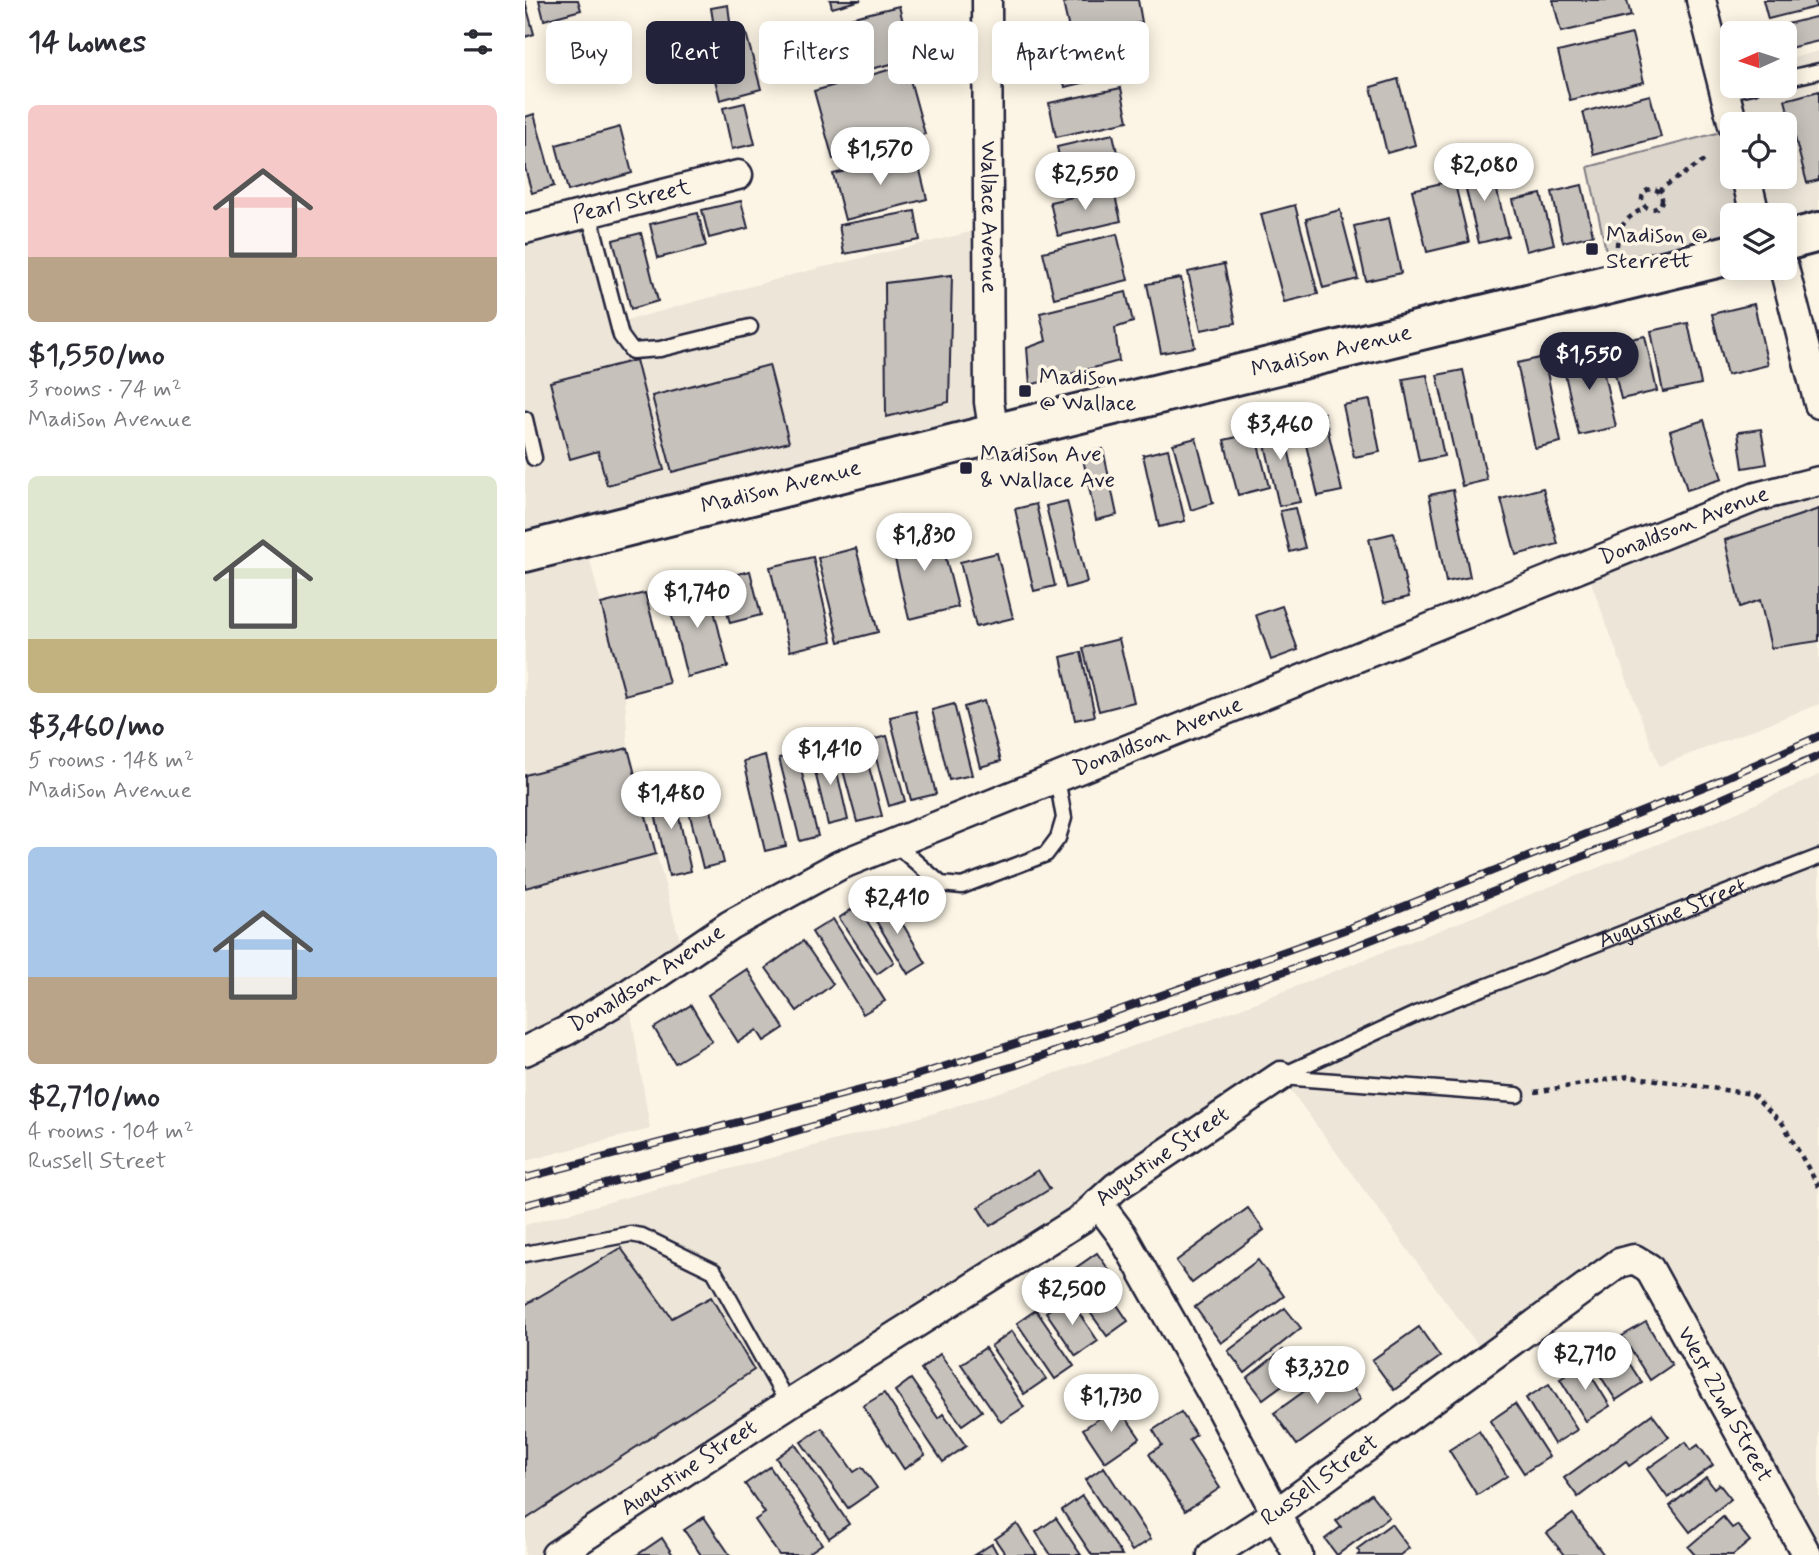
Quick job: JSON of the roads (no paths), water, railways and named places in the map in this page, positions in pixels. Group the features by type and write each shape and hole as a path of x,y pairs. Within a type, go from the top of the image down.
{"main road":[{"path":"1797,238 1819,232"},
{"name":"Madison Avenue","path":"525,552 994,434 1720,257"}],"street":[{"name":"Wallace Avenue","path":"987,0 989,402 994,434"},
{"path":"1701,0 1720,76"},
{"name":"Pearl Street","path":"525,229 738,175"},
{"path":"1787,280 1819,404"},
{"name":"Donaldson Avenue","path":"525,1051 566,1031 628,994 730,925 840,865 1756,497 1819,481"},
{"name":"Augustine Street","path":"557,1555 788,1404 1069,1227 1117,1187 1281,1076"},
{"path":"1098,1203 1136,1259 1217,1402 1298,1555"},
{"name":"Russell Street","path":"1212,1555 1275,1514 1619,1263 1634,1259"},
{"name":"West 22nd Street","path":"1634,1259 1649,1268 1807,1555"}],"lane":[{"path":"1797,76 1819,71"},
{"path":"589,213 621,336 632,351 660,349 750,327"},
{"path":"525,419 534,458"},
{"path":"894,843 941,884 962,886 1046,854 1058,838 1064,818 1057,778"},
{"name":"Augustine Street","path":"1281,1076 1418,1013 1819,857"},
{"path":"1281,1076 1517,1095"},
{"path":"525,1254 630,1234 642,1236 714,1270 788,1404"}],"railway":[{"path":"525,1178 914,1076 1097,1018 1347,929 1711,784 1819,736"},
{"path":"525,1205 719,1154 1014,1066 1348,949 1660,826 1819,756"}],"place":[{"name":"Madison @ Sterrett","path":"1592,249"},
{"name":"Madison @ Wallace","path":"1025,391"},
{"name":"Madison Ave & Wallace Ave","path":"966,468"}]}
